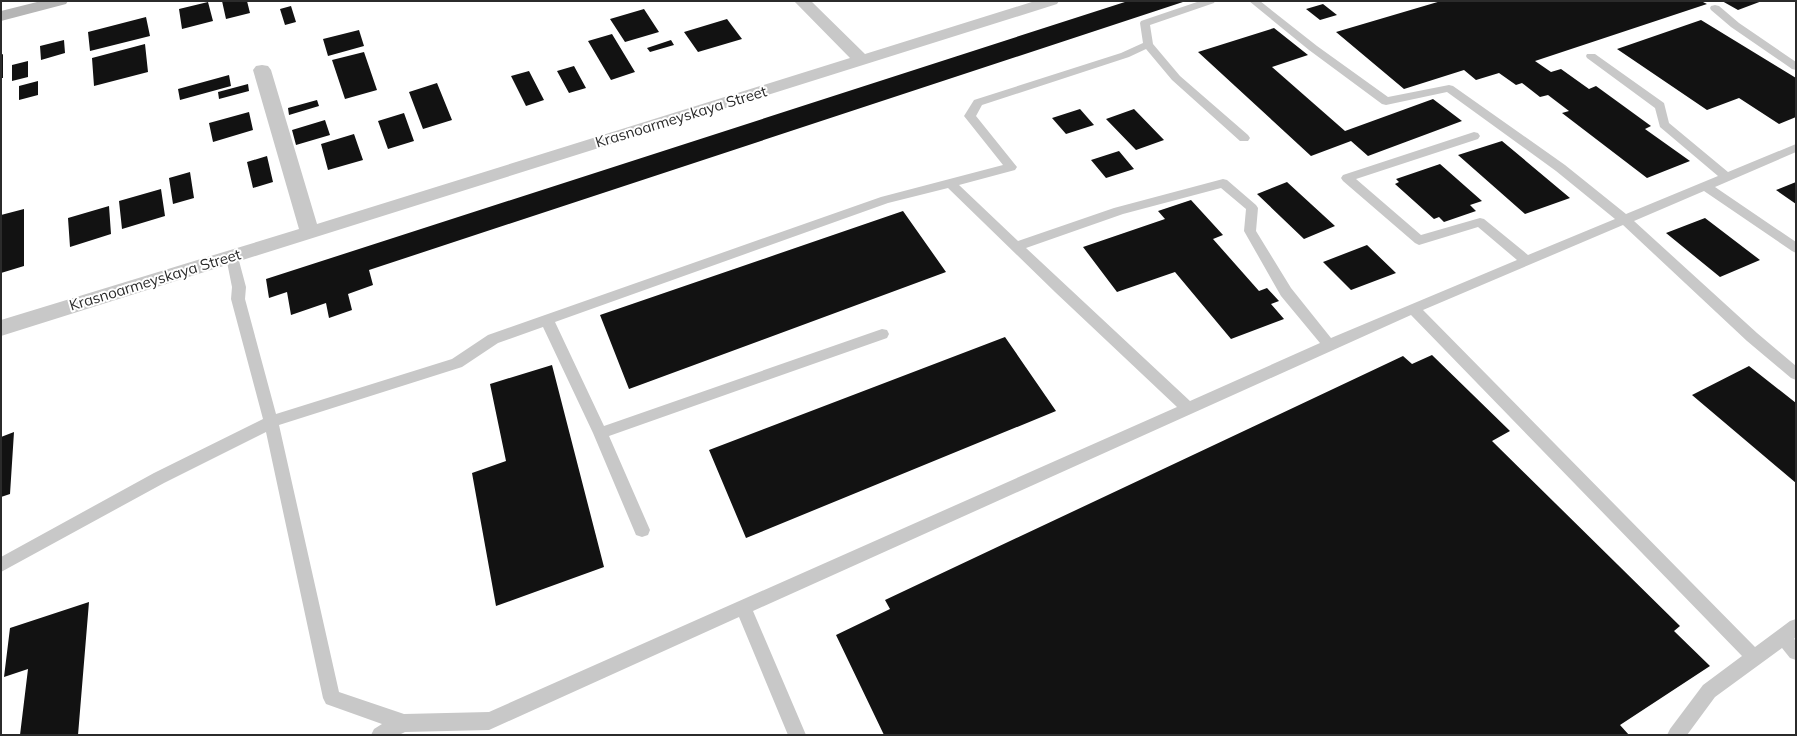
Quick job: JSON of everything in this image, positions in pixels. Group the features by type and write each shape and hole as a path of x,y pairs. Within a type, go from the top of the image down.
{"main road":[{"path":"1,16 60,1"}],"street":[{"path":"802,1 862,60"},
{"name":"Krasnoarmeyskaya Street","path":"1,328 1051,1"},
{"path":"262,70 310,233"}],"lane":[{"path":"1210,1 1145,23 1148,44 1176,78 1244,138"},
{"path":"1254,1 1313,48 1386,100 1449,88 1528,143 1625,220 1762,347 1796,374"},
{"path":"1715,8 1735,25 1796,67"},
{"path":"1,565 159,478 271,422 456,363 493,339 885,200 1011,167 970,116 978,103 1125,55 1148,44"},
{"path":"1591,56 1660,106 1664,124 1726,178"},
{"path":"1474,136 1347,178 1419,240 1480,222 1527,261"},
{"path":"232,257 239,287 238,299 271,422 332,698 404,723 489,721 1413,308 1796,148"},
{"path":"950,183 1188,408"},
{"path":"1016,247 1092,219 1174,194 1223,183 1252,208 1250,231 1286,292 1329,345"},
{"path":"1705,186 1796,248"},
{"path":"1413,308 1754,657"},
{"path":"547,320 600,433 642,530"},
{"path":"600,433 882,334"},
{"path":"743,607 797,735"},
{"path":"1676,735 1709,691 1796,627"},
{"path":"380,735 404,723"}],"building":[{"path":"222,1 247,1 250,13 226,19"},
{"path":"1128,1 1186,1 369,270 373,285 348,294 352,310 329,318 326,303 291,315 287,292 269,298 266,279"},
{"path":"1441,1 1701,1 1707,4 1535,61 1551,72 1561,69 1589,89 1596,86 1651,126 1645,129 1690,161 1647,178 1562,113 1569,111 1548,95 1540,97 1522,83 1516,85 1499,73 1476,80 1464,70 1404,89 1336,32"},
{"path":"1722,1 1762,1 1738,10"},
{"path":"208,2 213,21 182,29 179,9"},
{"path":"1323,4 1337,15 1320,20 1306,9"},
{"path":"291,6 296,22 285,25 280,9"},
{"path":"644,9 659,32 625,42 610,19"},
{"path":"146,17 150,36 90,51 88,32"},
{"path":"727,19 742,39 698,52 684,32"},
{"path":"1701,20 1796,78 1796,117 1779,124 1739,98 1707,110 1617,49"},
{"path":"1274,28 1308,55 1272,67 1345,131 1433,99 1462,121 1368,156 1351,141 1311,156 1198,52"},
{"path":"359,30 364,46 328,56 323,39"},
{"path":"612,34 635,72 611,80 588,41"},
{"path":"64,40 65,53 41,60 40,46"},
{"path":"671,40 674,45 650,52 647,48"},
{"path":"145,44 148,72 94,86 92,58"},
{"path":"364,52 377,90 345,99 332,60"},
{"path":"3,54 3,78 1,78 1,55"},
{"path":"28,61 28,77 12,81 12,65"},
{"path":"574,66 586,88 569,93 557,71"},
{"path":"529,71 544,100 526,106 511,76"},
{"path":"229,75 231,86 180,100 178,89"},
{"path":"38,81 38,95 19,100 19,86"},
{"path":"437,83 452,120 423,129 409,92"},
{"path":"248,84 249,91 219,99 218,92"},
{"path":"317,100 319,106 289,115 288,108"},
{"path":"1080,109 1094,125 1066,134 1052,118"},
{"path":"1134,109 1164,140 1136,150 1106,119"},
{"path":"249,112 253,130 213,142 209,123"},
{"path":"404,113 414,141 388,149 378,121"},
{"path":"325,120 330,135 296,145 292,130"},
{"path":"354,134 363,160 328,170 321,144"},
{"path":"1502,141 1570,198 1525,214 1458,155"},
{"path":"1119,151 1134,169 1106,178 1091,160"},
{"path":"267,156 273,182 253,188 247,162"},
{"path":"1440,164 1482,201 1470,205 1476,211 1444,222 1439,217 1434,219 1395,184 1399,182 1396,179"},
{"path":"190,172 194,198 173,204 169,178"},
{"path":"1287,182 1335,226 1304,239 1257,194"},
{"path":"1796,182 1796,204 1776,190"},
{"path":"161,189 165,216 122,229 119,201"},
{"path":"1191,200 1223,235 1213,239 1259,291 1267,288 1279,301 1271,304 1284,319 1231,339 1175,272 1117,292 1083,247 1165,219 1158,211"},
{"path":"109,206 111,234 70,247 68,218"},
{"path":"24,209 24,266 1,273 1,215"},
{"path":"903,211 946,272 629,389 600,315"},
{"path":"1705,218 1760,260 1720,277 1666,233"},
{"path":"1367,245 1396,273 1351,290 1323,262"},
{"path":"1005,337 1056,411 746,538 709,450"},
{"path":"1432,355 1510,431 1492,441 1680,626 1674,631 1710,666 1620,725 1629,735 884,735 836,635 890,609 885,600 1403,356 1412,364"},
{"path":"552,365 604,567 496,606 472,473 506,461 490,384"},
{"path":"1749,366 1796,403 1796,483 1692,395"},
{"path":"14,432 10,494 1,497 1,437"},
{"path":"89,602 78,735 20,735 28,669 4,677 10,628"}]}
